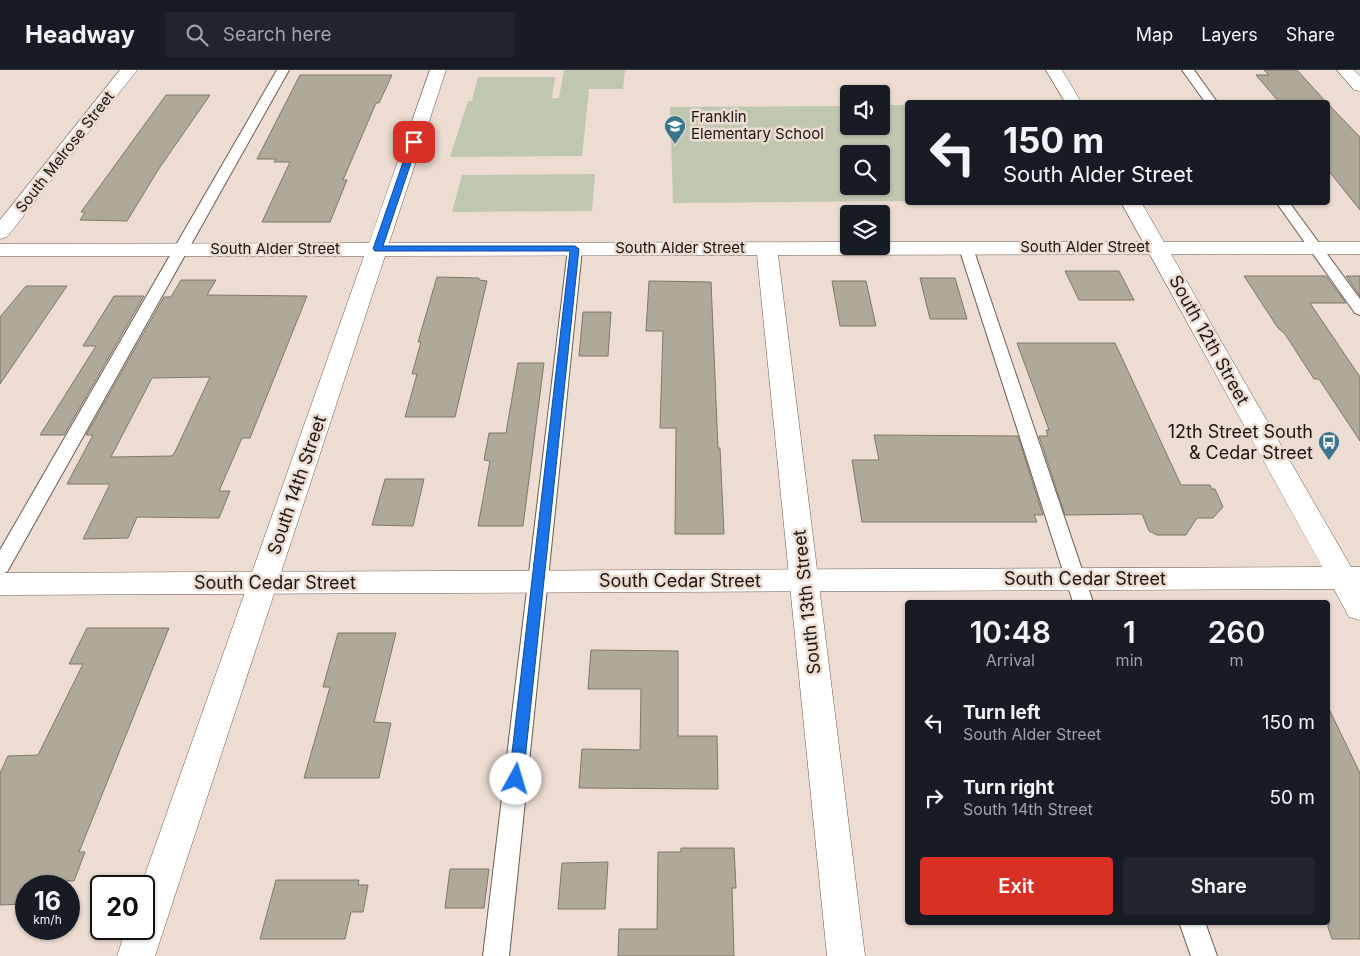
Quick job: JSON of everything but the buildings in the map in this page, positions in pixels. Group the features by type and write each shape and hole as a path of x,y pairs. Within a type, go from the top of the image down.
{"street":[{"name":"South Melrose Street","path":"0,233 129,70"},
{"name":"South 14th Street","path":"136,956 438,70"},
{"path":"1054,70 1072,100"},
{"path":"1344,70 1360,86"},
{"name":"South 12th Street","path":"1133,205 1351,578 1360,609"},
{"name":"South 13th Street","path":"767,248 846,956"},
{"name":"South Alder Street","path":"0,250 1360,248"},
{"name":"South Cedar Street","path":"0,584 804,580 1080,591 1351,578"}],"lane":[{"path":"0,567 283,70"},
{"path":"1188,70 1210,100"},
{"path":"1284,205 1360,310"},
{"path":"966,248 1080,591"},
{"path":"496,956 575,249"},
{"path":"1193,925 1204,956"}],"green space":[{"path":"564,70 625,70 623,89 589,89 582,156 450,157 468,101 480,100 472,100 478,77 555,77 552,98 559,98"},
{"path":"890,105 905,105 905,201 673,203 670,107 840,106 840,135 890,135"},
{"path":"595,174 592,211 452,212 462,175"}],"place":[{"name":"Franklin Elementary School","path":"675,145"},
{"name":"12th Street South & Cedar Street","path":"1329,461"}],"route":[{"path":"414,142 378,249 575,249 516,779"}]}
